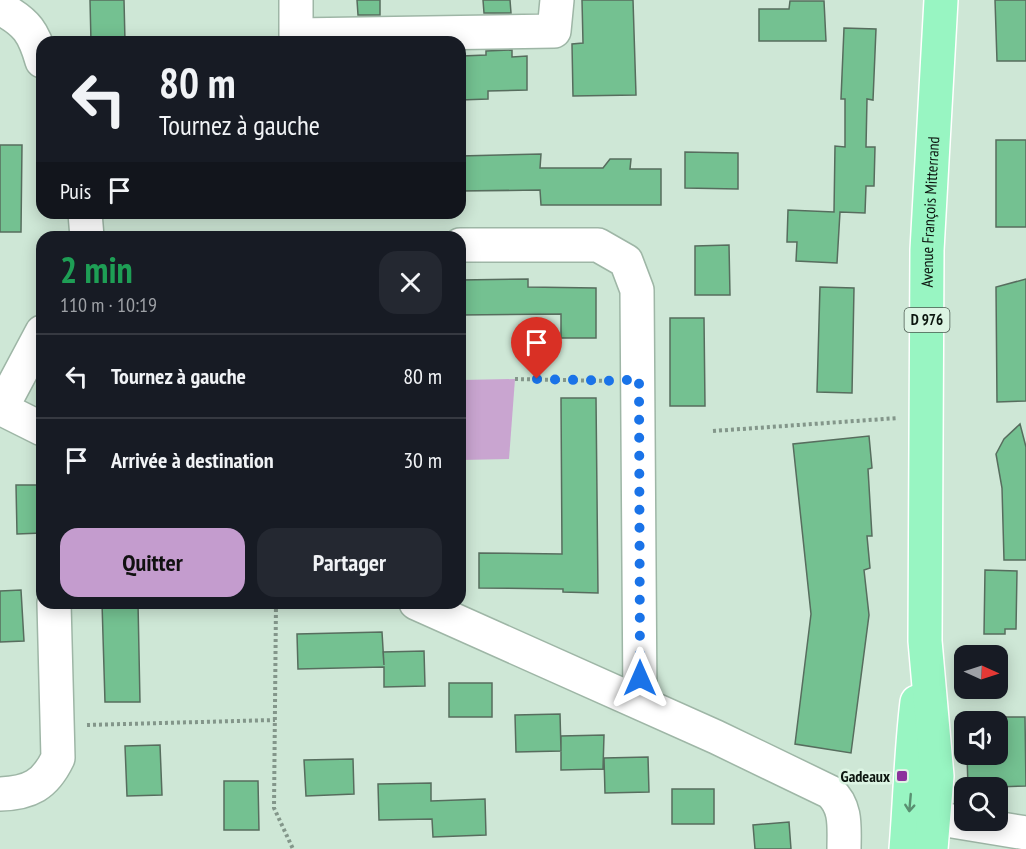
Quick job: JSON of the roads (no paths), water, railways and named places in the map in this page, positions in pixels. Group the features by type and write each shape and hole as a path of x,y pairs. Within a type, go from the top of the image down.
{"main road":[{"name":"Avenue François Mitterrand","path":"933,833 938,776 926,641 927,250 941,0"},
{"name":"Avenue François Mitterrand","path":"906,849 911,794 911,750 926,641"}],"street":[{"path":"296,0 283,35 554,31 557,0"},
{"path":"0,8 17,17 36,40"},
{"path":"466,245 598,245 626,261 637,290 640,703"},
{"path":"36,343 0,409 36,426"},
{"path":"0,794 20,794 48,778 58,758 54,609"},
{"path":"429,609 640,703 830,792 841,805 844,814 844,849"},
{"path":"933,833 1026,833"}],"place":[{"name":"Gadeaux","path":"902,776"}]}
